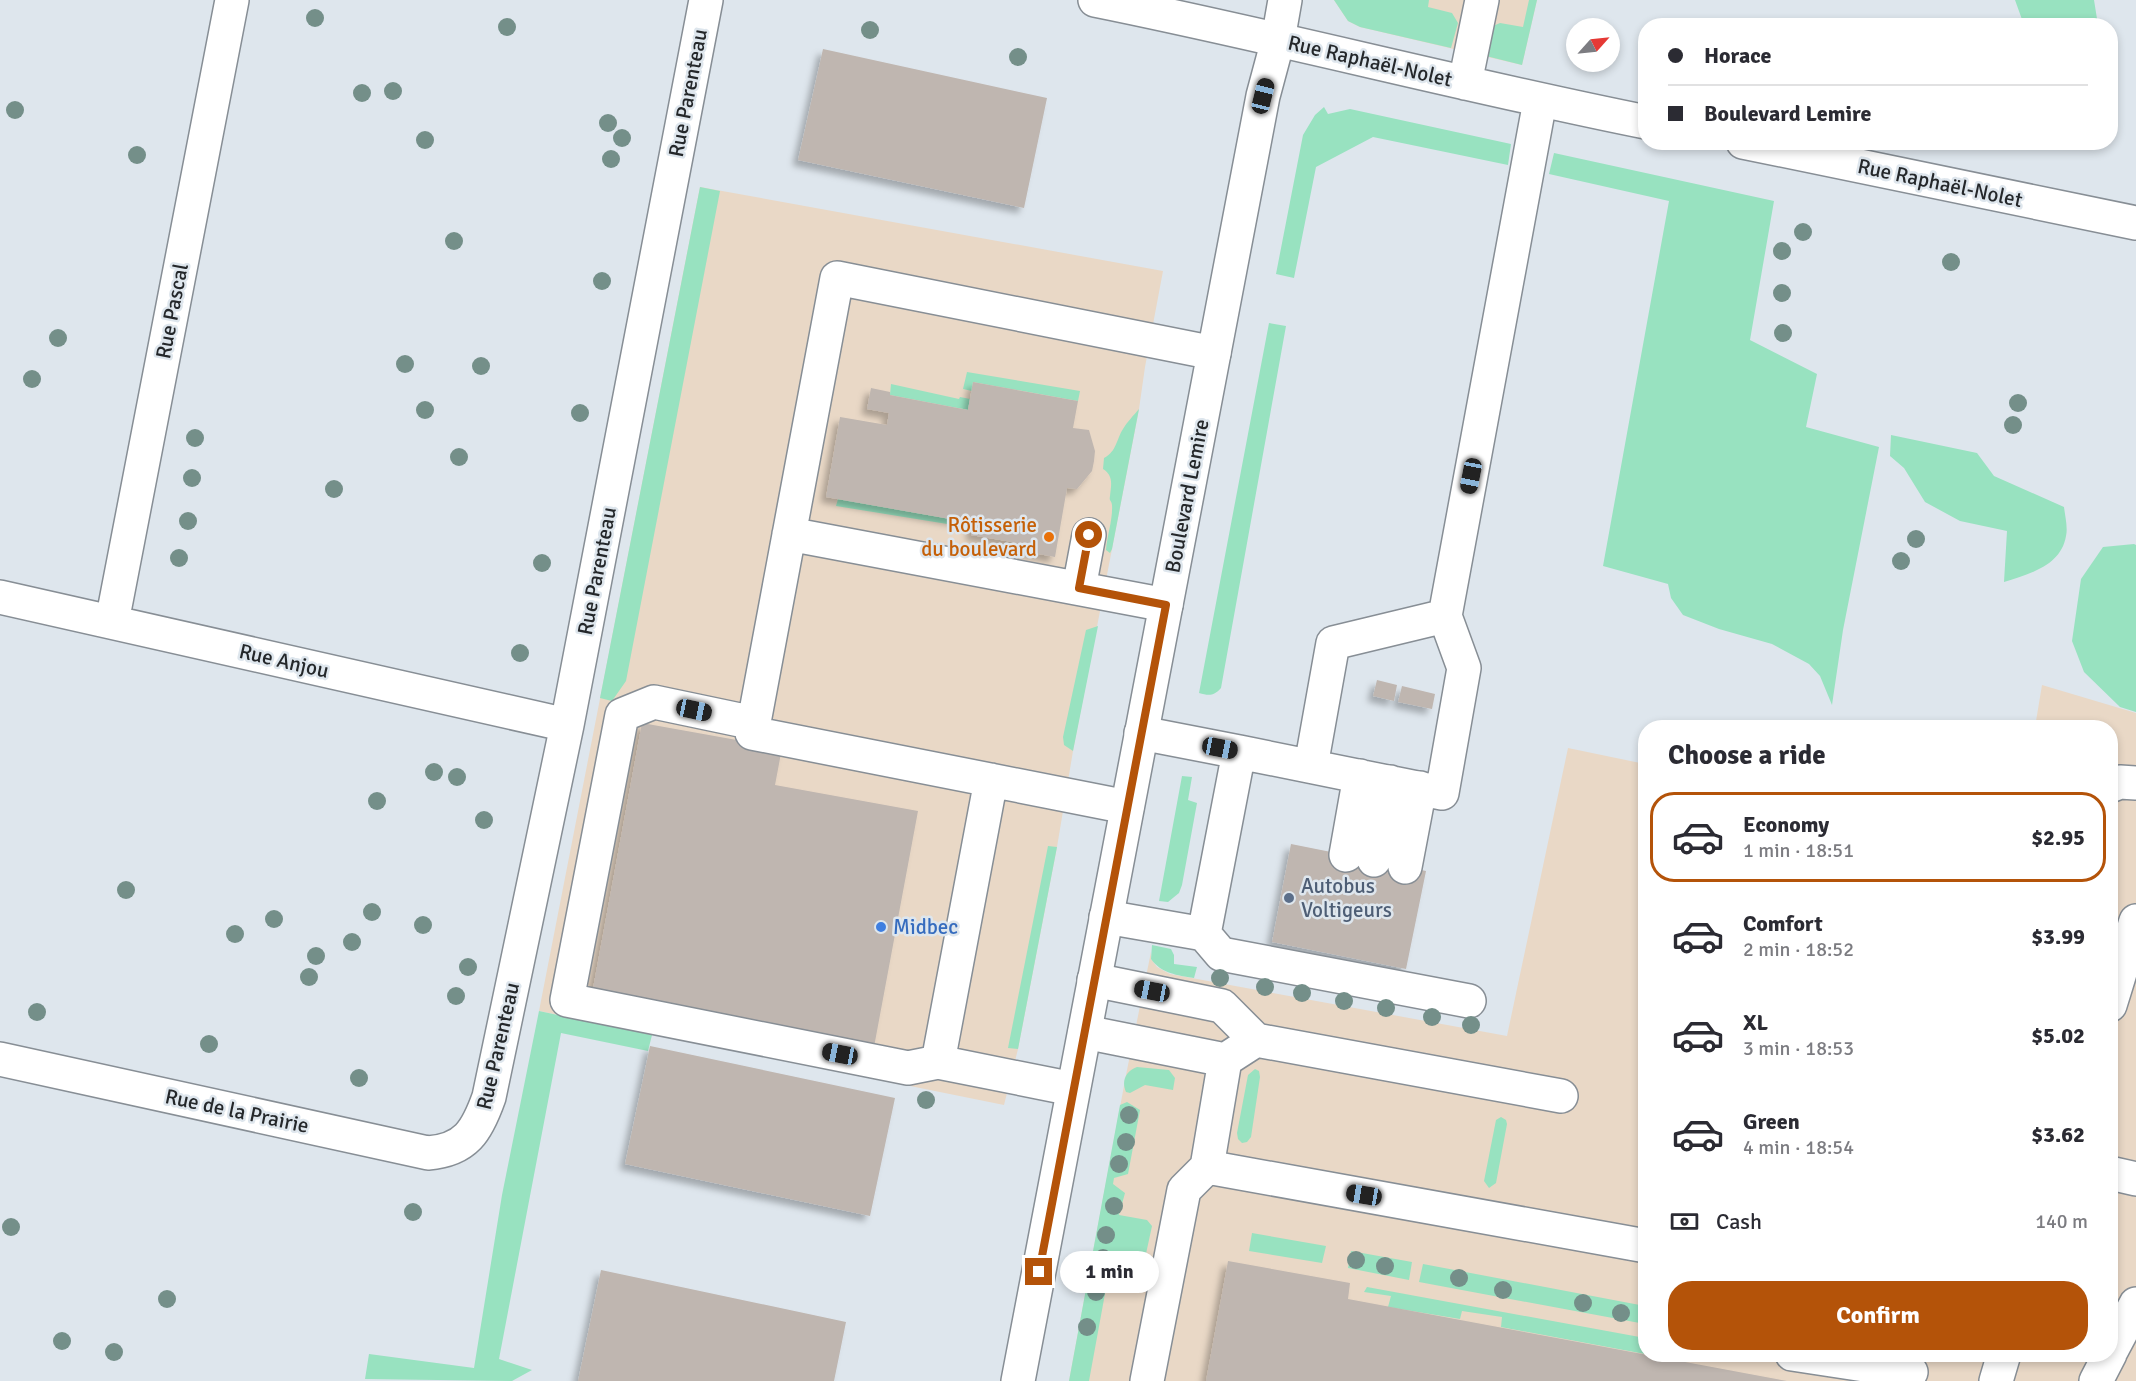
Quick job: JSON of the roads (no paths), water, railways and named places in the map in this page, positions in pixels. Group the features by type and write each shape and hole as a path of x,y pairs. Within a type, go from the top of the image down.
{"street":[{"name":"Rue Pascal","path":"112,622 232,0"},
{"name":"Rue Parenteau","path":"469,1136 482,1118 489,1097 567,725 706,0"},
{"name":"Boulevard Lemire","path":"1018,1381 1263,96 1278,40 1285,0"},
{"path":"1465,83 1482,0"},
{"name":"Rue Raphaël-Nolet","path":"1109,1 1540,101 1638,121"},
{"path":"1141,733 1442,793 1464,668 1445,616 1540,101"},
{"name":"Rue Raphaël-Nolet","path":"1782,150 2136,223"},
{"path":"1127,807 752,733 837,278 1214,353"},
{"path":"789,534 1166,605"},
{"path":"1079,588 1089,535"},
{"name":"Rue Anjou","path":"0,597 567,725"},
{"path":"1311,766 1333,643 1445,616"},
{"path":"754,723 654,702 622,715 567,1000 908,1068 938,1062 1073,1089"},
{"path":"1204,934 1239,752"},
{"path":"938,1062 991,780"},
{"path":"1390,782 1375,861 1390,782"},
{"path":"2118,783 2136,783"},
{"path":"1106,917 1204,934 1221,954 1469,1001"},
{"path":"2118,979 2136,921"},
{"path":"1094,980 1222,1006 1256,1040 1561,1096"},
{"path":"1085,1032 1225,1060 1256,1040"},
{"name":"Rue de la Prairie","path":"0,1059 428,1153 445,1152 460,1145 469,1136"},
{"path":"1147,1381 1184,1190 1207,1167 1225,1060"},
{"path":"1207,1167 1638,1244"},
{"path":"2118,1175 2136,1179"},
{"path":"2118,1339 2136,1304"},
{"path":"1857,1362 1913,1369"},
{"path":"1996,1381 2002,1362"},
{"path":"2096,1381 2106,1362"}],"place":[{"name":"Rôtisserie du boulevard","path":"1049,537"},
{"name":"Autobus Voltigeurs","path":"1289,898"},
{"name":"Midbec","path":"881,927"}]}
